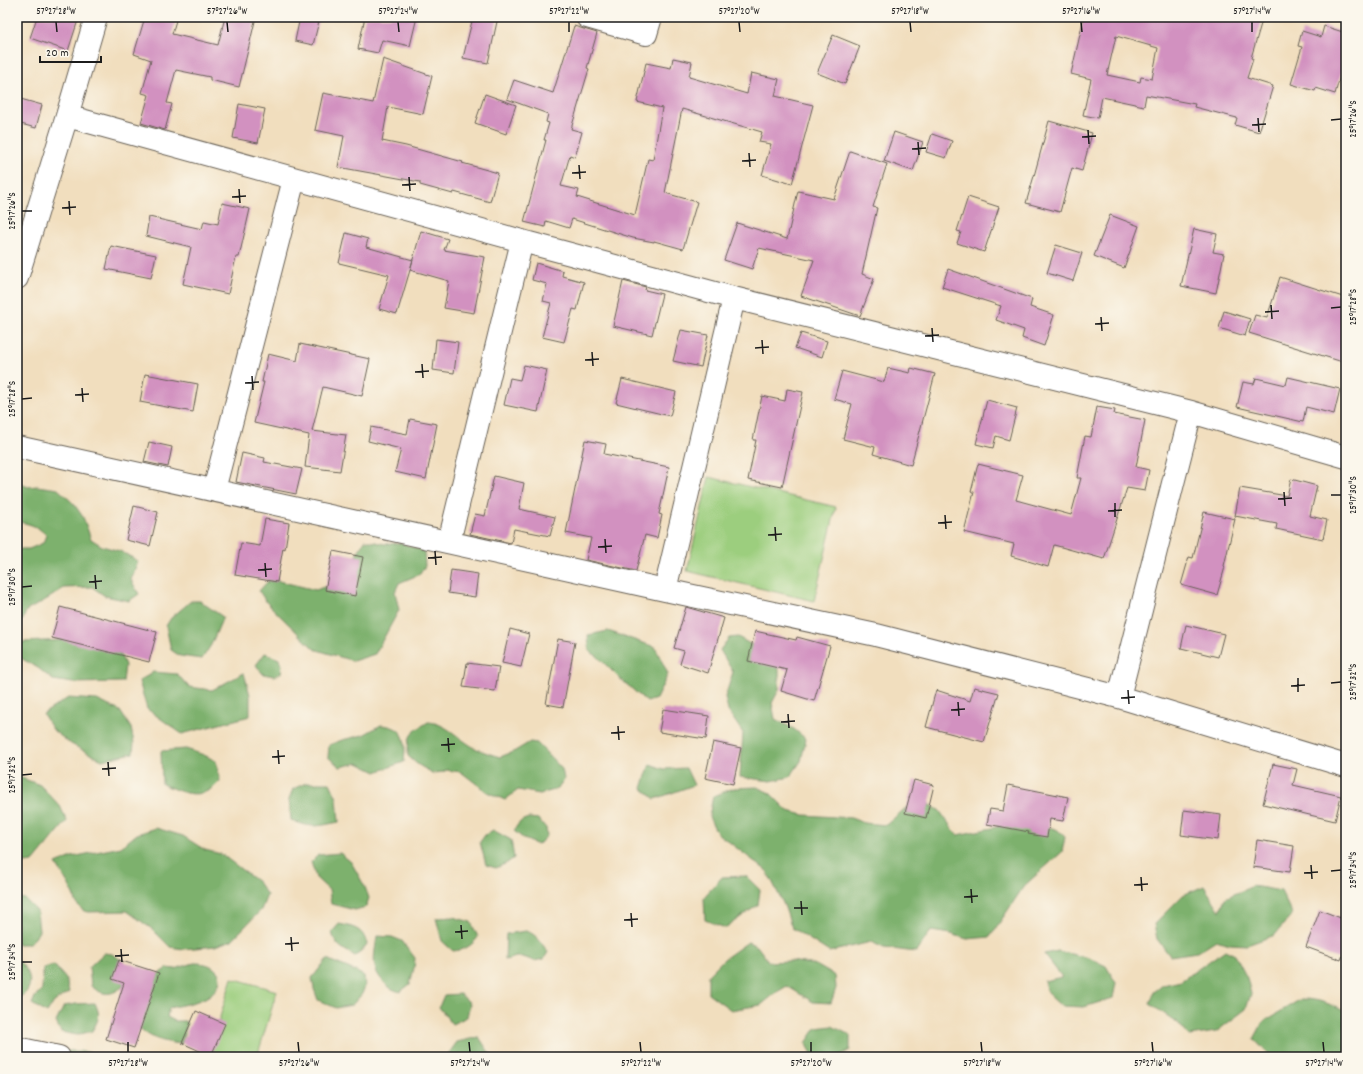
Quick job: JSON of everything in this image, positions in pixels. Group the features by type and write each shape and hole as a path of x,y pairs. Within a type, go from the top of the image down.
{"street":[{"path":"17,278 68,116 96,17"},
{"path":"587,17 646,34 651,17"},
{"path":"68,116 734,298 1191,412 1346,458"},
{"path":"214,490 294,178"},
{"path":"450,542 522,241"},
{"path":"665,590 734,298"},
{"path":"1119,696 1191,412"},
{"path":"17,447 876,635 1119,696 1346,766"},
{"path":"17,1048 59,1057"}],"green space":[{"path":"709,477 836,507 814,601 687,571"},
{"path":"17,482 28,487 37,486 58,489 74,504 83,517 91,539 102,546 120,551 138,561 131,580 139,594 129,601 105,596 92,587 64,588 26,611 23,620 17,622 17,555 20,549 29,549 43,543 46,535 40,529 25,523 17,522"},
{"path":"365,540 385,544 401,543 424,551 425,566 420,574 399,583 395,592 399,610 375,654 353,661 314,649 267,603 259,591 270,579 316,590 342,580"},
{"path":"191,601 200,601 223,617 211,645 202,659 180,656 171,650 166,626 171,618"},
{"path":"608,631 655,647 668,674 656,699 647,702 597,656 589,651 588,635"},
{"path":"738,637 769,655 779,670 779,690 772,703 775,719 794,729 806,739 801,761 790,777 771,781 740,777 743,733 728,711 725,697 733,672 720,650 729,638"},
{"path":"64,640 115,643 125,665 123,682 73,683 53,680 38,668 17,656 17,647 23,642"},
{"path":"265,653 279,659 282,665 281,673 274,676 263,674 256,665"},
{"path":"153,672 177,674 189,687 212,690 244,673 250,695 250,716 182,734 147,709 139,681"},
{"path":"68,698 97,700 120,711 131,728 134,743 133,753 102,760 71,744 54,731 43,714"},
{"path":"428,722 435,723 447,729 477,749 500,757 515,751 530,742 537,743 562,769 564,779 558,789 540,794 518,790 505,800 487,792 461,772 446,770 444,772 432,773 417,764 408,756 411,735"},
{"path":"381,725 390,726 396,729 403,736 405,748 404,762 376,772 358,763 340,767 328,757 329,745 363,735"},
{"path":"186,749 216,761 220,781 213,788 199,794 192,794 185,793 162,784 161,751"},
{"path":"650,764 664,769 686,768 694,785 655,799 642,788"},
{"path":"19,777 40,785 60,806 67,821 33,862 17,864 17,778"},
{"path":"306,783 330,783 337,798 339,822 310,826 291,820 289,799 293,789"},
{"path":"757,787 770,793 788,811 804,815 851,818 864,823 886,825 908,806 926,803 939,810 957,835 1007,825 1037,823 1058,830 1065,837 1062,852 1024,886 990,937 967,939 951,934 931,931 916,952 884,948 871,942 829,952 792,928 784,905 767,871 717,833 709,817 713,796 734,788"},
{"path":"529,818 538,819 546,828 547,836 538,845 524,839 514,831 520,822"},
{"path":"156,828 183,836 205,850 221,854 258,882 267,895 261,910 232,940 215,946 183,949 170,947 152,929 127,911 89,912 84,911 78,906 69,885 56,864 72,857 121,847 137,834"},
{"path":"493,830 511,840 514,858 496,868 486,865 480,842 485,835"},
{"path":"340,853 351,862 365,887 369,898 366,907 355,910 331,904 329,890 316,878 311,862 318,855"},
{"path":"746,876 760,890 758,905 725,928 705,920 704,897 722,877"},
{"path":"1204,886 1220,911 1225,898 1253,886 1281,891 1292,914 1275,935 1247,945 1230,944 1216,940 1197,952 1170,956 1157,939 1154,924 1183,895"},
{"path":"17,898 25,899 37,911 39,931 35,938 28,944 17,944"},
{"path":"453,917 471,922 478,937 467,947 461,950 453,951 442,941 436,918"},
{"path":"339,924 357,929 365,939 367,944 361,952 355,956 340,947 333,937 332,932"},
{"path":"526,931 530,932 536,937 548,952 544,959 534,961 523,957 516,957 505,960 506,934"},
{"path":"377,936 392,937 402,941 415,958 410,984 400,992 386,985 378,975 374,960"},
{"path":"748,942 757,946 769,962 791,961 816,965 835,976 836,988 831,1003 813,1002 787,986 761,1005 731,1010 708,993 708,975 724,959"},
{"path":"1225,950 1235,955 1247,978 1251,994 1246,1009 1216,1032 1189,1036 1178,1023 1150,1004 1154,992 1163,985 1181,981"},
{"path":"1058,951 1089,958 1106,966 1116,983 1113,998 1084,1007 1061,1006 1047,993 1044,981 1062,977 1044,954"},
{"path":"104,953 112,954 124,962 130,981 112,993 102,993 91,986 89,967"},
{"path":"17,959 26,969 30,982 25,993 17,998"},
{"path":"327,959 364,976 365,986 362,994 352,1005 336,1008 318,1000 312,978"},
{"path":"194,963 207,964 212,967 217,971 220,979 215,990 205,998 192,1003 169,1008 167,1017 175,1021 185,1021 187,1024 181,1044 162,1041 146,1033 136,1025 154,977 167,968 175,969"},
{"path":"54,965 66,979 69,992 54,1002 47,1013 32,1004 35,997 42,989 43,968"},
{"path":"232,978 277,991 257,1057 224,1057 209,1053"},
{"path":"460,994 470,1003 467,1017 452,1024 439,1007 444,995"},
{"path":"1301,999 1325,1002 1346,1012 1346,1057 1271,1057 1254,1039 1263,1022"},
{"path":"95,1003 99,1014 92,1031 77,1035 61,1032 56,1022 64,1006"},
{"path":"832,1026 850,1035 850,1050 837,1057 814,1057 806,1043 816,1028"},
{"path":"479,1037 490,1054 488,1057 446,1057 457,1042"},
{"path":"59,1051 87,1052 103,1057 17,1057"}],"building":[{"path":"37,17 79,17 68,51 30,38"},
{"path":"145,17 177,17 172,34 218,45 225,17 256,17 239,87 210,80 210,77 176,70 167,103 172,104 165,130 141,123 149,95 142,93 151,60 134,54"},
{"path":"300,17 320,17 313,45 295,41"},
{"path":"365,17 417,17 410,46 382,40 378,53 358,49"},
{"path":"473,17 498,17 488,63 463,58"},
{"path":"1084,17 1263,17 1251,58 1253,59 1247,78 1273,86 1259,132 1235,125 1237,118 1194,107 1195,104 1146,95 1144,106 1102,97 1098,118 1083,115 1091,79 1071,74","holes":["1116,36 1158,48 1152,79 1141,77 1140,82 1107,75"]},
{"path":"574,26 597,33 587,68 589,69 571,129 582,132 575,157 570,155 561,186 579,190 577,197 635,215 648,159 653,160 662,108 637,102 646,63 671,68 673,58 692,62 689,77 747,94 751,73 779,79 775,96 813,105 792,184 762,175 771,144 759,142 762,132 682,109 665,193 697,202 683,249 654,241 633,238 572,219 569,228 546,221 545,227 524,222 546,140 544,140 549,123 546,122 548,114 507,99 514,80 553,93"},
{"path":"1324,26 1346,33 1346,56 1335,94 1316,88 1315,91 1291,84 1302,47 1298,46 1302,31 1321,37"},
{"path":"833,35 860,46 845,84 817,73"},
{"path":"383,59 432,76 423,114 388,107 382,141 406,146 498,173 490,202 454,192 453,194 420,185 420,182 338,167 344,136 315,130 323,93 373,103"},
{"path":"485,94 516,105 506,134 475,123"},
{"path":"17,98 42,105 36,128 17,123"},
{"path":"239,104 265,109 258,143 233,138"},
{"path":"1049,121 1092,133 1082,171 1072,168 1060,212 1026,203"},
{"path":"894,132 923,142 913,171 884,161"},
{"path":"932,134 952,141 946,158 926,152"},
{"path":"850,151 887,164 873,207 877,208 862,274 874,279 860,316 801,296 814,260 759,248 752,269 724,260 737,223 787,239 798,191 834,199"},
{"path":"968,197 999,207 984,252 957,243 961,232 957,231"},
{"path":"222,203 250,209 239,257 236,257 228,294 183,284 191,247 146,236 149,217 202,229 204,221 218,224"},
{"path":"1110,215 1139,226 1124,268 1094,256"},
{"path":"1194,229 1217,234 1213,252 1224,254 1216,293 1181,286"},
{"path":"421,231 448,239 444,250 485,257 474,313 444,308 449,281 410,270"},
{"path":"346,233 368,239 366,247 413,260 397,314 379,309 389,275 339,263"},
{"path":"1056,245 1082,253 1073,281 1047,273"},
{"path":"111,246 156,255 151,278 106,269"},
{"path":"536,263 563,271 562,276 584,282 577,310 573,309 564,342 542,337 551,303 543,301 547,284 532,280"},
{"path":"948,269 1032,299 1030,307 1054,315 1044,346 1022,338 1024,330 996,320 1001,306 942,287"},
{"path":"1280,277 1346,298 1346,363 1249,333 1255,315 1267,318"},
{"path":"623,281 646,287 645,290 662,294 652,335 613,326"},
{"path":"1224,311 1250,319 1245,336 1219,328"},
{"path":"681,330 708,335 701,367 673,361"},
{"path":"801,333 827,341 822,357 795,348"},
{"path":"436,339 458,342 454,373 433,370"},
{"path":"300,344 370,359 362,396 323,387 312,431 346,435 340,471 305,467 309,435 254,423 264,382 262,382 268,354 297,361"},
{"path":"524,365 547,370 538,412 504,405 510,378 520,380"},
{"path":"888,368 910,373 911,368 935,374 911,465 873,454 875,447 843,439 852,404 834,399 842,371 884,382"},
{"path":"145,374 198,384 193,412 140,402"},
{"path":"1288,377 1340,389 1334,414 1306,407 1303,422 1237,407 1243,382 1254,384 1256,378 1286,385"},
{"path":"622,379 676,392 670,416 616,403"},
{"path":"787,389 803,392 782,487 748,480 756,440 753,440 762,396 785,401"},
{"path":"987,400 1017,408 1009,440 996,436 993,448 976,444"},
{"path":"1097,407 1115,410 1114,414 1145,420 1136,467 1149,470 1145,491 1127,488 1104,559 1054,545 1048,567 1011,556 1014,544 964,532 974,492 971,492 978,464 1023,475 1016,500 1071,515 1081,478 1077,478 1085,436 1091,437"},
{"path":"410,419 437,424 426,479 395,472 401,449 368,441 371,427 407,434"},
{"path":"585,440 606,444 604,454 669,467 659,514 662,515 657,538 645,535 636,571 586,560 591,538 566,533"},
{"path":"149,442 172,447 168,467 144,462"},
{"path":"242,453 265,458 264,462 302,469 296,494 236,482"},
{"path":"494,476 524,483 519,509 555,517 550,536 514,529 511,543 470,534 475,514 485,516"},
{"path":"1291,479 1317,486 1310,516 1327,520 1323,539 1276,529 1277,524 1235,516 1240,488 1287,496"},
{"path":"134,506 158,512 150,546 126,540"},
{"path":"1204,512 1235,519 1225,567 1217,595 1181,585 1189,557 1193,558"},
{"path":"265,519 289,523 285,549 283,548 277,582 235,575 241,543 260,546"},
{"path":"333,551 363,557 355,596 325,590"},
{"path":"451,570 478,574 475,597 448,593"},
{"path":"60,607 157,632 149,662 52,638"},
{"path":"686,607 724,618 708,673 680,664 684,651 674,648"},
{"path":"1186,625 1224,634 1218,657 1181,648"},
{"path":"510,629 529,634 521,667 502,663"},
{"path":"755,631 796,640 797,637 830,646 814,701 781,691 787,670 748,661"},
{"path":"558,639 575,642 563,707 546,704"},
{"path":"467,663 499,667 495,691 463,687"},
{"path":"974,687 999,693 984,742 926,727 936,690 970,701"},
{"path":"663,709 709,716 706,739 659,732"},
{"path":"713,742 741,748 733,784 705,778"},
{"path":"1273,764 1297,769 1293,785 1341,796 1335,821 1263,804"},
{"path":"914,780 934,785 926,818 905,813"},
{"path":"1008,785 1068,797 1063,821 1050,819 1047,837 987,824 990,809 1003,811"},
{"path":"1184,810 1221,815 1218,840 1181,835"},
{"path":"1257,840 1294,846 1290,872 1253,867"},
{"path":"1320,910 1346,920 1346,946 1341,960 1306,947"},
{"path":"119,960 159,973 134,1048 106,1039 124,983 112,979"},
{"path":"196,1011 225,1024 211,1056 182,1043"}]}
